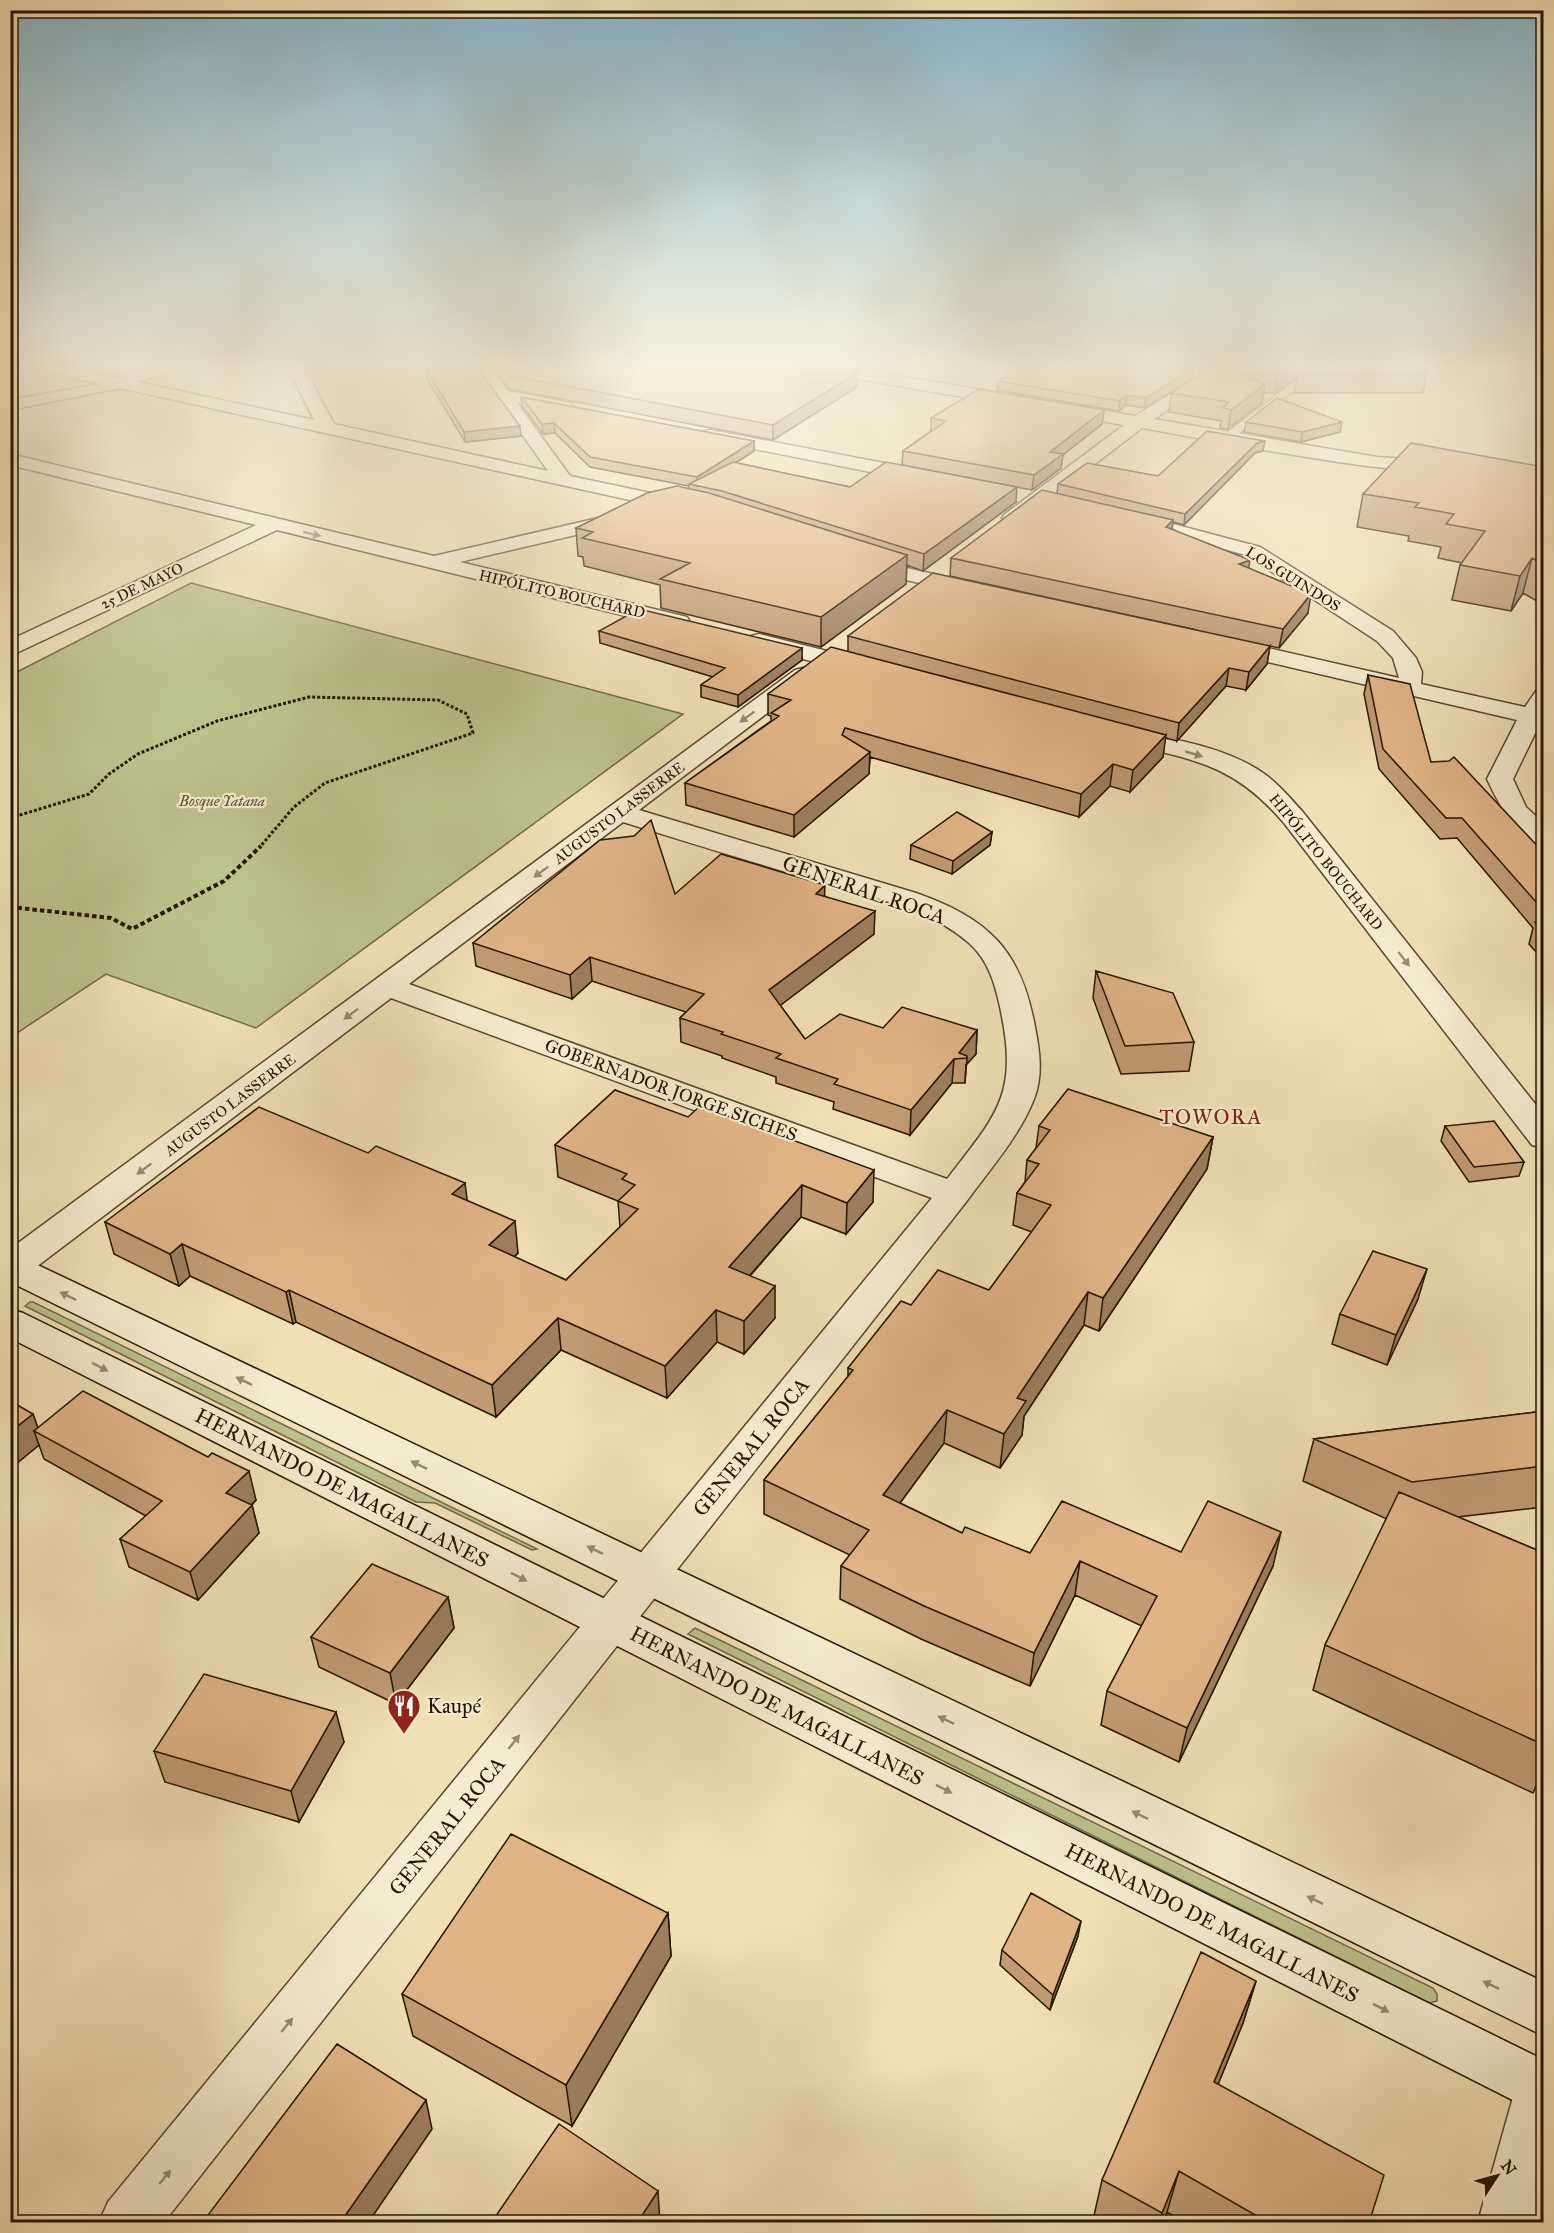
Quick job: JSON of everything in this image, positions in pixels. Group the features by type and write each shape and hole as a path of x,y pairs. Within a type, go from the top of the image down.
{"street":[{"name":"HIPÓLITO BOUCHARD","path":"47,468 698,627"},
{"path":"510,468 706,511"},
{"path":"556,468 564,480"},
{"path":"883,468 945,480"},
{"path":"1001,526 1078,468"},
{"path":"1015,494 1065,504"},
{"path":"432,562 680,505"},
{"name":"LOS GUINDOS","path":"1107,513 1231,544 1260,555 1385,636 1398,649 1407,663 1412,678 1409,686"},
{"name":"25 DE MAYO","path":"10,649 273,524"},
{"path":"845,558 937,574 985,593"},
{"path":"900,601 937,574"},
{"path":"733,635 883,672"},
{"name":"AUGUSTO LASSERRE","path":"11,1268 854,636"},
{"path":"1203,641 1409,686 1537,706 1500,779 1515,810 1544,840"},
{"name":"HIPÓLITO BOUCHARD","path":"1097,728 1223,763 1246,774 1268,789 1293,817 1544,1138"},
{"name":"GENERAL ROCA","path":"128,2223 954,1194 1005,1124 1024,1080 1024,1056 1008,979 992,950 973,931 941,914 890,894 620,813"},
{"name":"GOBERNADOR JORGE SICHES","path":"388,987 954,1194"},
{"path":"11,1268 1544,2010"},
{"name":"HERNANDO DE MAGALLANES","path":"10,1322 1543,2087"},
{"path":"1507,2223 1543,2087"}],"path":[{"path":"10,818 89,794 109,774 138,754 207,725 309,697 438,700 467,714 473,734 325,783 294,807 271,837 224,881 132,929 111,918 10,907"}],"green space":[{"name":"Bosque Yatana","path":"191,583 683,714 256,1028 106,974 11,1037 11,675"},
{"path":"30,1302 537,1549 532,1550 435,1503 416,1502 25,1306"},
{"path":"695,1628 1433,1988 1437,1994 1437,2001 1429,2003 688,1634"}],"building":[{"path":"650,468 711,468 697,477"},
{"path":"721,468 762,468 850,487 877,468 919,468 1017,487 924,554 722,491 689,484"},
{"path":"997,468 1043,468 1034,475"},
{"path":"1080,468 1115,468 1158,476 1166,468 1231,468 1185,514 1058,484"},
{"path":"1387,468 1544,468 1544,564 1532,558 1520,576 1460,565 1485,531 1446,524 1454,514 1415,507 1419,503 1363,494"},
{"path":"677,486 709,493 907,555 821,617 660,579 690,563 582,538 593,532 576,528 647,493"},
{"path":"1042,490 1173,520 1166,527 1250,560 1239,564 1311,594 1283,629 951,558"},
{"path":"933,573 1270,646 1249,672 1229,668 1179,723 848,636"},
{"path":"639,609 802,648 738,695 701,685 725,668 599,631"},
{"path":"831,647 1166,735 1133,770 1113,764 1081,794 845,728 842,735 870,752 794,815 685,783 779,716 771,713 791,700 768,694"},
{"path":"1368,675 1410,684 1431,762 1449,761 1454,757 1544,853 1544,911 1462,818 1446,818 1383,749"},
{"path":"957,812 992,832 953,861 911,845"},
{"path":"651,820 675,894 721,854 825,885 816,894 875,911 769,990 805,1039 840,1014 883,1028 902,1007 977,1030 959,1053 967,1058 954,1059 911,1110 834,1084 838,1079 776,1058 781,1054 680,1018 704,994 590,957 570,975 473,943 600,840 634,836"},
{"path":"1544,921 1544,932 1535,922"},
{"path":"1096,971 1173,993 1194,1042 1125,1046"},
{"path":"1068,1089 1213,1137 1103,1298 1088,1292 1017,1398 1026,1401 1004,1434 947,1410 883,1495 962,1533 965,1527 1030,1553 1062,1501 1181,1552 1208,1501 1281,1532 1187,1728 1107,1691 1157,1596 1080,1561 1034,1653 924,1606 841,1566 869,1530 764,1480 853,1370 848,1368 901,1301 911,1305 938,1270 989,1290 1051,1205 1017,1193 1039,1164 1027,1160 1050,1130 1039,1126"},
{"path":"615,1090 688,1117 700,1106 874,1170 847,1203 802,1185 729,1267 775,1286 744,1321 716,1310 665,1366 558,1318 492,1385 289,1290 286,1292 182,1244 170,1254 105,1222 259,1107 368,1153 376,1146 465,1183 452,1194 515,1221 489,1245 566,1280 638,1209 618,1201 635,1185 622,1179 627,1174 555,1145"},
{"path":"1494,1121 1524,1162 1474,1167 1445,1126"},
{"path":"1373,1251 1427,1269 1396,1335 1340,1314"},
{"path":"83,1391 208,1457 212,1453 249,1471 226,1493 252,1505 190,1572 120,1539 162,1501 34,1431"},
{"path":"10,1401 33,1414 10,1432"},
{"path":"1544,1411 1544,1466 1412,1482 1314,1439"},
{"path":"1399,1492 1544,1553 1544,1745 1325,1645"},
{"path":"372,1564 448,1597 390,1673 311,1637"},
{"path":"204,1674 336,1712 291,1791 154,1751"},
{"path":"511,1834 668,1913 566,2085 402,1994"},
{"path":"1031,1893 1081,1921 1053,1995 1002,1950"},
{"path":"1201,1952 1256,1981 1214,2082 1384,2175 1369,2223 1269,2223 1179,2171 1162,2213 1102,2180"},
{"path":"337,2044 426,2100 340,2223 202,2223"},
{"path":"559,2124 658,2191 637,2223 491,2223"}],"place":[{"name":"Kaupé","path":"404,1735"}],"district":[{"name":"TOWORA","path":"1211,1117"}]}
